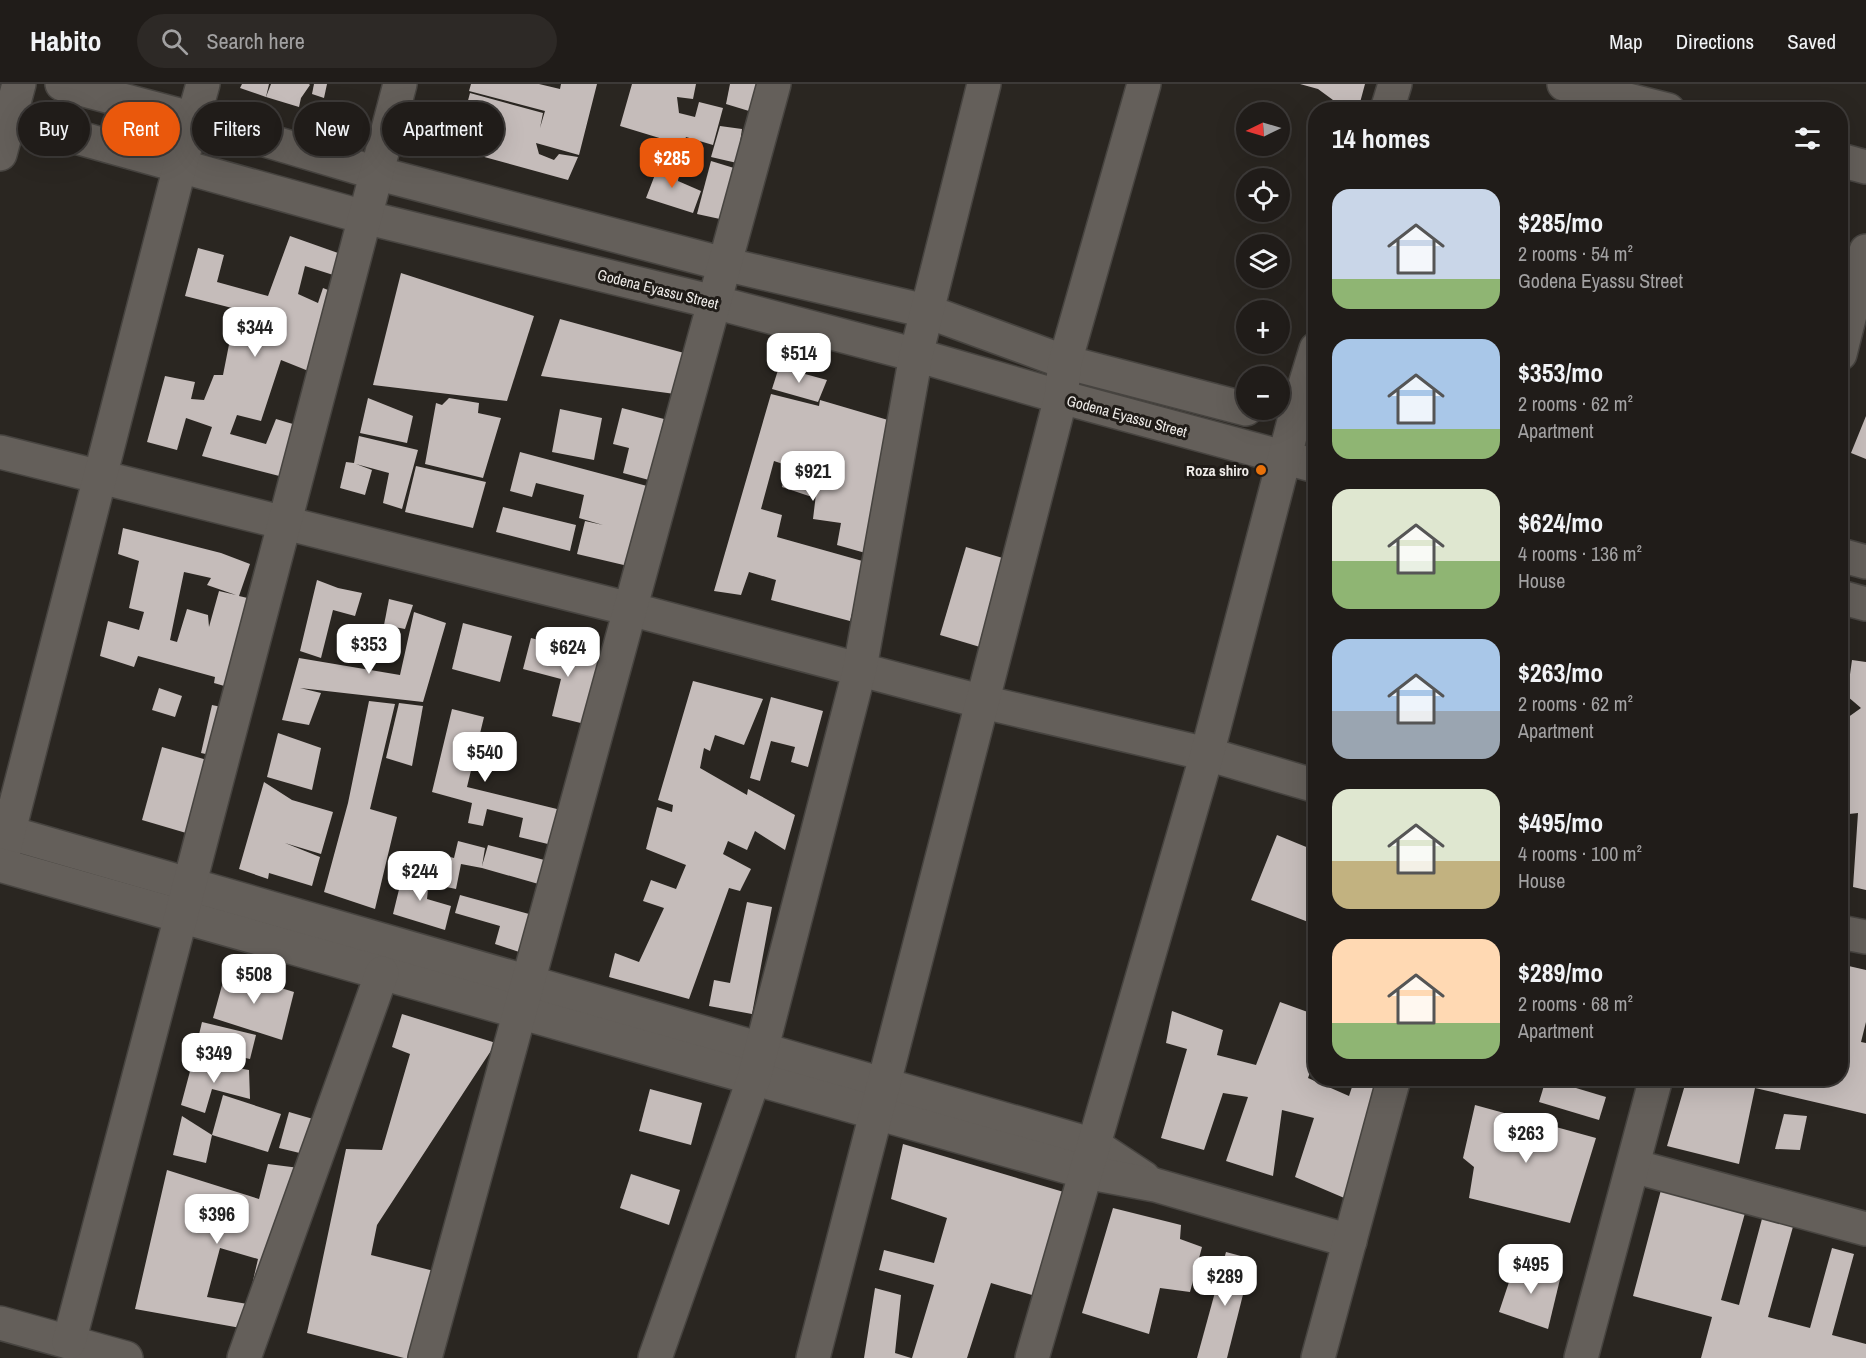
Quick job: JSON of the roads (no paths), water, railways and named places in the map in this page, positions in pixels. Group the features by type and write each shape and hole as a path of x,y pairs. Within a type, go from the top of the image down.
{"street":[{"path":"0,154 4,118 19,84"},
{"path":"62,84 192,118"},
{"path":"198,102 203,84"},
{"path":"69,1342 400,84"},
{"path":"425,1358 774,84"},
{"path":"655,1358 757,1063 860,668 916,355 984,84"},
{"path":"813,1358 1061,398 1065,362 1144,84"},
{"path":"1389,102 1395,84"},
{"path":"1564,84 1660,102"},
{"name":"Godena Eyassu Street","path":"4,118 364,217 714,302 916,355 1061,398 1300,462"},
{"path":"192,126 101,476 4,831 0,866 382,973 524,997"},
{"path":"282,145 376,173 724,264 926,311 1065,362 1236,406"},
{"path":"1848,161 1866,167"},
{"path":"1848,322 1866,251"},
{"path":"1032,1358 1207,754 1300,462 1308,404"},
{"path":"1290,420 1305,424"},
{"path":"0,452 630,609 983,702 1207,754 1308,784"},
{"path":"1848,557 1866,562"},
{"path":"1848,599 1866,604"},
{"path":"4,831 189,884 524,997 1089,1158 1155,1185 1350,1241"},
{"path":"1848,934 1866,937"},
{"path":"244,1358 382,973"},
{"path":"1318,1358 1392,1086"},
{"path":"1581,1358 1654,1086"},
{"path":"1633,1166 1866,1229"},
{"path":"0,1323 126,1358"}],"place":[{"name":"Roza shiro","path":"1261,470"}]}
